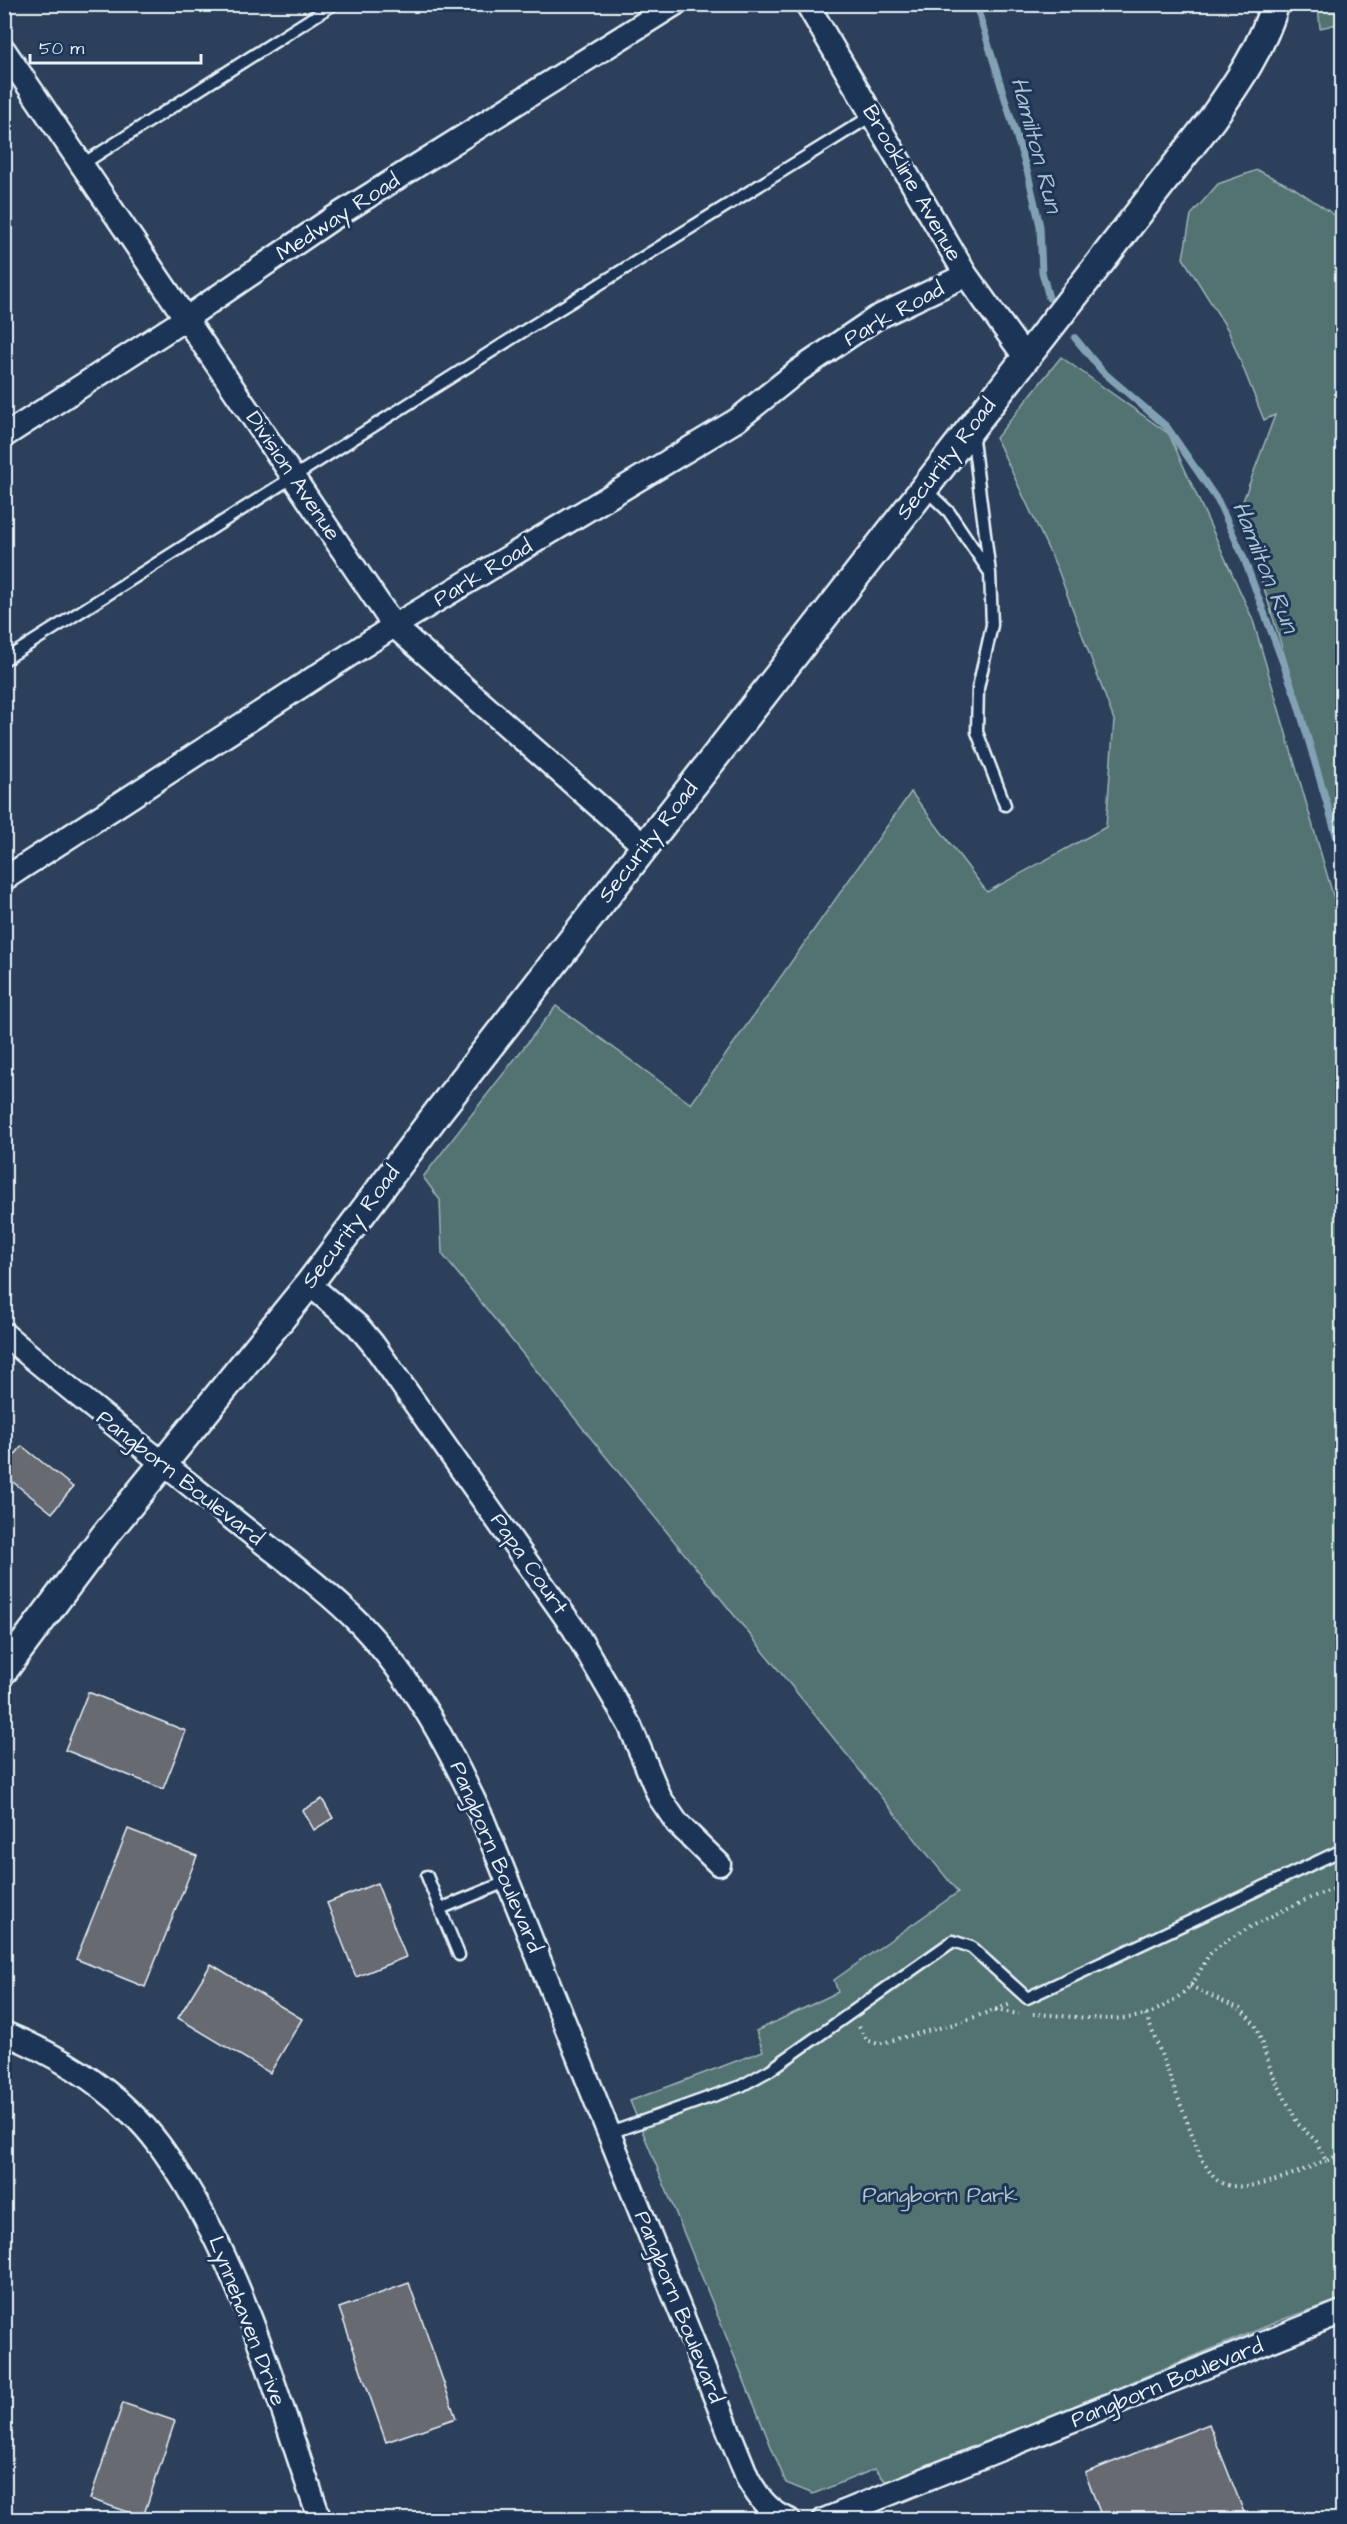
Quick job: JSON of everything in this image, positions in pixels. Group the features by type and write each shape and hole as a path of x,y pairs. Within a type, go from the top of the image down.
{"street":[{"name":"Medway Road","path":"4,436 185,319 330,220 675,4"},
{"name":"Brookline Avenue","path":"807,4 966,275 1025,357"},
{"name":"Security Road","path":"4,1670 162,1463 309,1284 438,1112 644,846 1212,119 1249,64 1266,32 1275,4"},
{"name":"Division Avenue","path":"4,50 394,626 644,846"},
{"name":"Park Road","path":"4,879 394,626 737,420 798,371 876,318 966,275"},
{"name":"Papa Court","path":"309,1284 358,1326 373,1344 574,1629 630,1726 660,1798 677,1823 718,1864"},
{"name":"Pangborn Boulevard","path":"4,1334 100,1415 318,1587 360,1624 396,1666 425,1707 453,1754 483,1820 748,2479 760,2500 774,2513 789,2520"},
{"name":"Lynnehaven Drive","path":"4,2033 28,2043 92,2079 133,2114 166,2153 205,2216 227,2261 245,2305 320,2520"},
{"name":"Pangborn Boulevard","path":"824,2520 1342,2312"}],"lane":[{"path":"81,165 334,4"},
{"path":"4,660 519,334 873,116"},
{"path":"971,426 990,573 992,625 978,688 977,732 1005,805"},
{"path":"924,488 948,512 990,573"},
{"path":"610,2133 741,2085 795,2054 953,1941 971,1947 1027,1998 1286,1879 1342,1850"},
{"path":"427,1876 459,1955"},
{"path":"440,1909 508,1881"}],"path":[{"path":"995,2010 1014,2014 1112,2018 1146,2015 1166,2005 1190,1986 1203,1963 1215,1950 1302,1902 1342,1887"},
{"path":"1190,1986 1240,2009 1255,2024 1272,2073 1298,2124 1316,2141 1326,2161"},
{"path":"850,2013 867,2040 878,2044 958,2024 1027,1998"},
{"path":"1146,2015 1200,2155 1209,2173 1225,2186 1251,2186 1326,2161 1342,2153"}],"green space":[{"path":"1318,5 1342,5 1342,23 1320,28"},
{"path":"1257,170 1294,188 1342,220 1342,846 1240,509 1275,415 1264,420 1228,330 1183,258 1191,215 1218,184"},
{"name":"Pangborn Park","path":"1061,357 1169,434 1253,620 1342,926 1342,2299 1284,2319 887,2483 875,2469 813,2494 786,2483 630,2101 763,2051 756,2031 838,1992 834,1980 958,1892 442,1254 440,1200 423,1177 556,1006 691,1104 911,792 987,892 1106,827 1114,720 1058,570 996,438"}],"building":[{"path":"22,1446 73,1487 52,1513 4,1475 4,1468"},
{"path":"88,1692 186,1731 163,1789 65,1750"},
{"path":"322,1799 333,1818 314,1830 303,1810"},
{"path":"128,1829 197,1856 145,1987 76,1959"},
{"path":"377,1883 406,1957 356,1977 327,1903"},
{"path":"211,1964 302,2019 270,2073 178,2018"},
{"path":"409,2283 456,2418 386,2442 339,2308"},
{"path":"123,2403 175,2421 143,2517 90,2499"},
{"path":"1209,2424 1247,2520 1103,2520 1085,2473"}],"waterway":[{"name":"Hamilton Run","path":"976,4 1028,174 1040,226 1042,272 1049,298"},
{"name":"Hamilton Run","path":"1075,338 1102,371 1167,427 1218,501 1243,556 1296,698 1342,855"}]}
